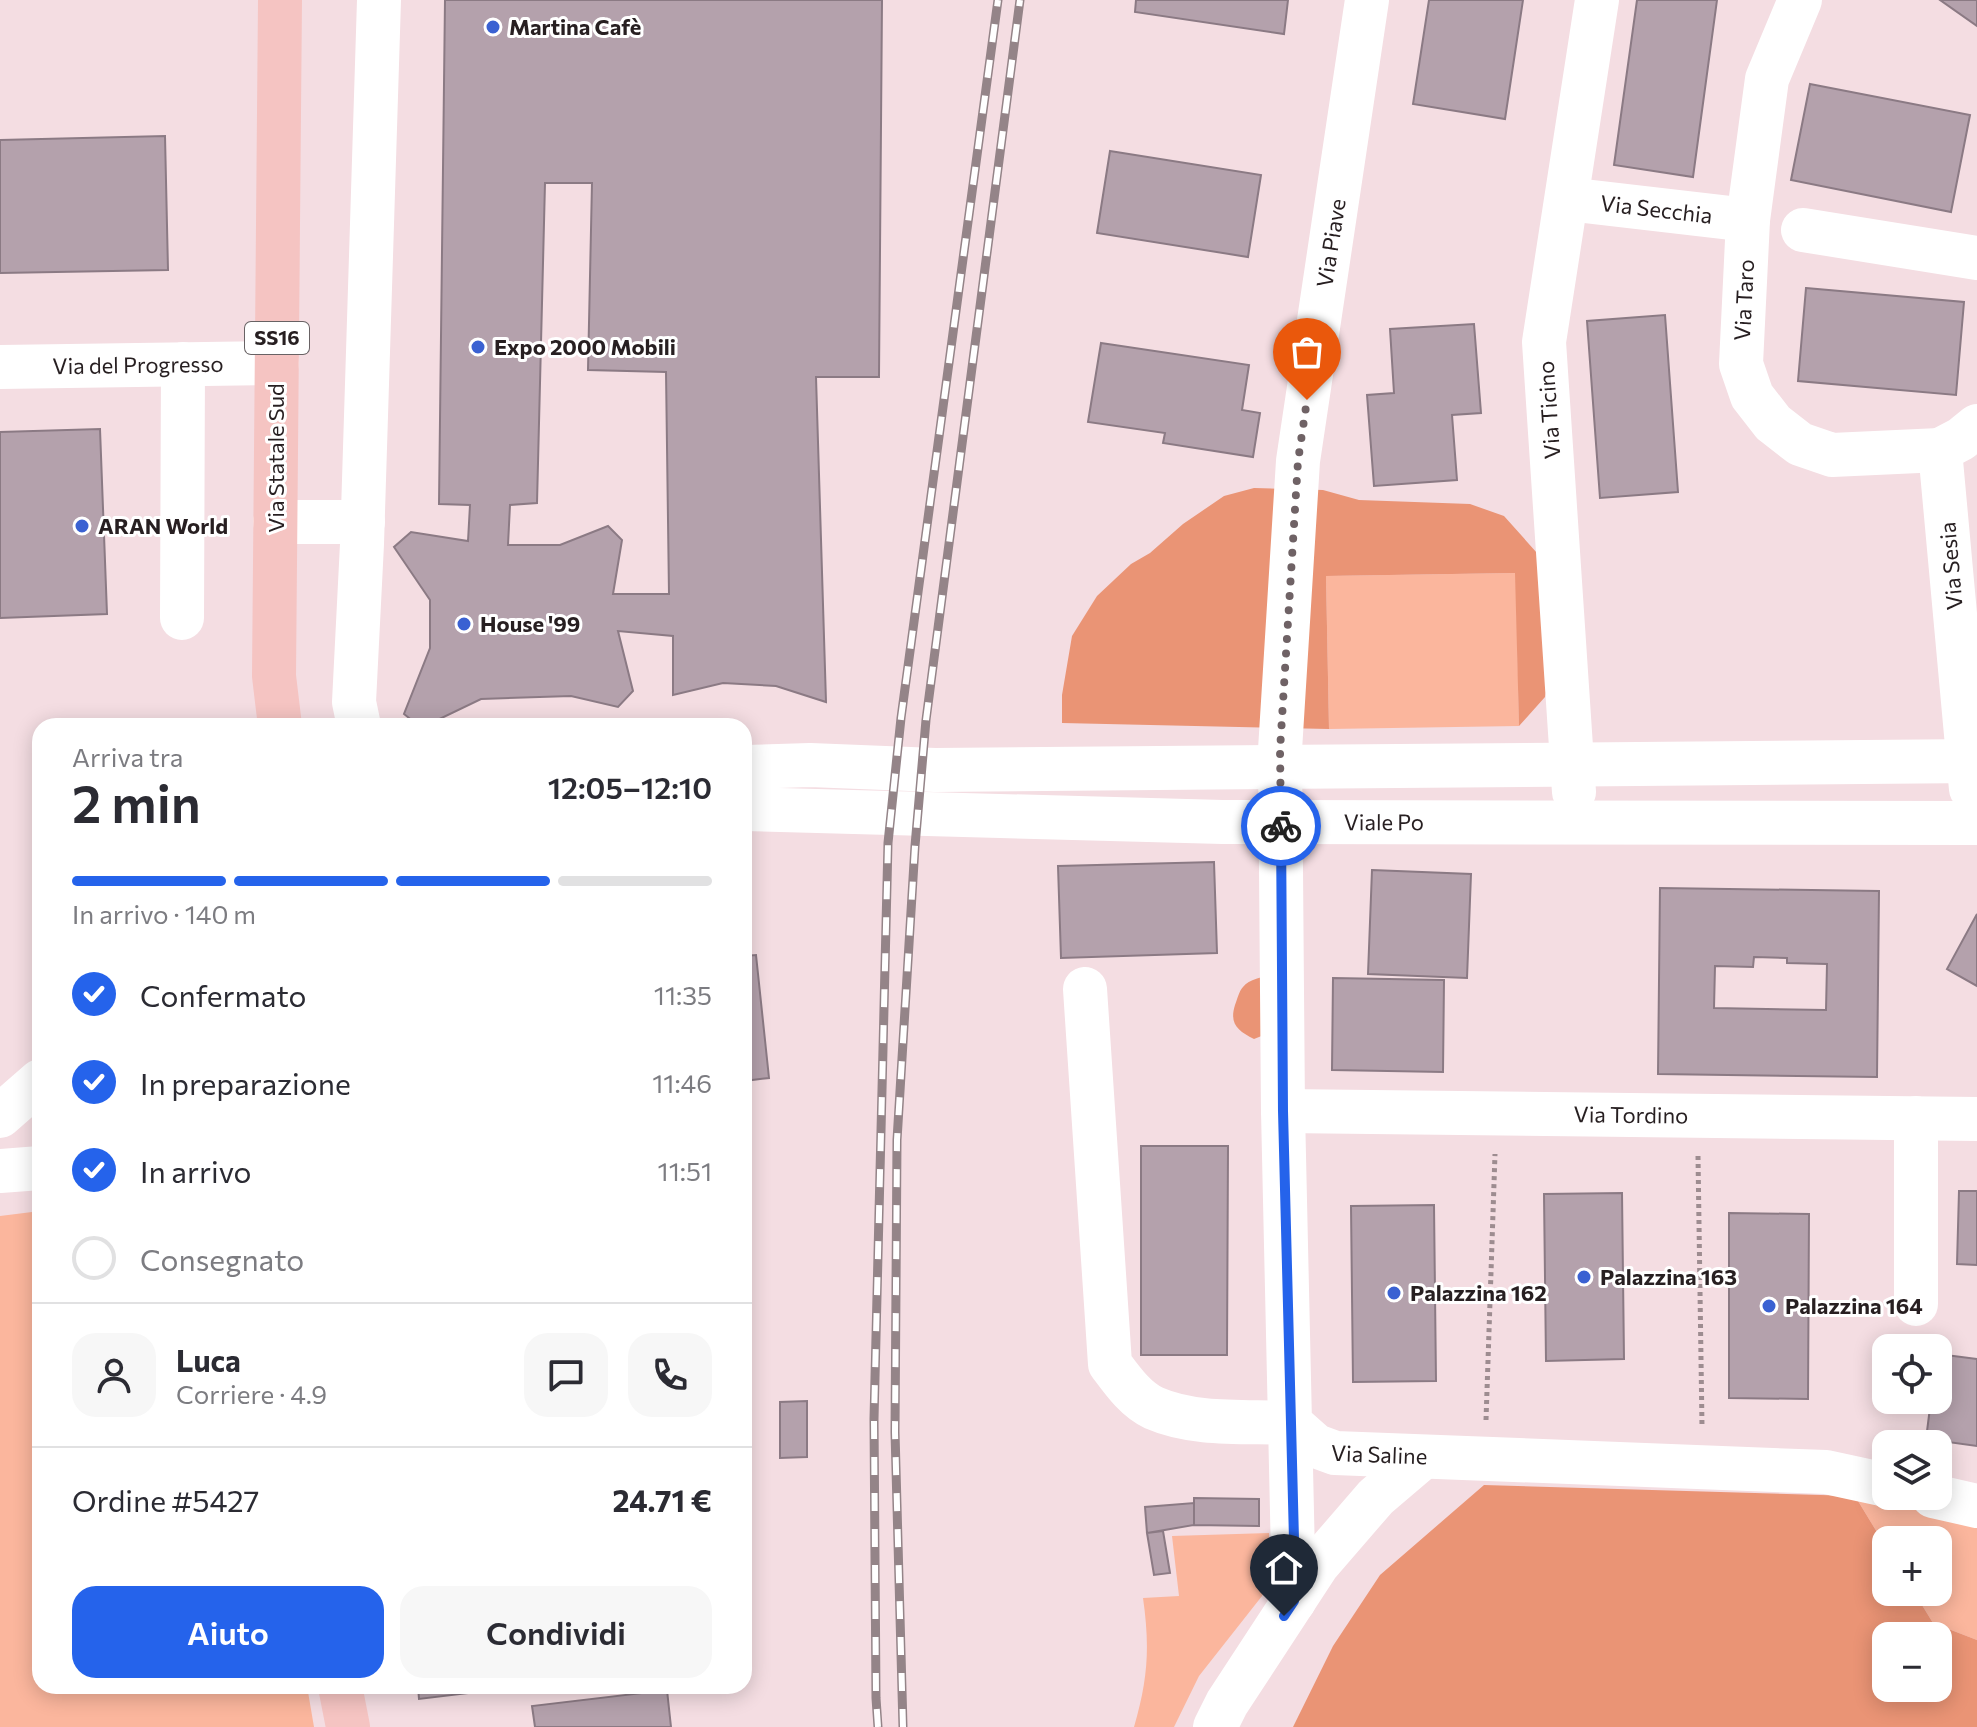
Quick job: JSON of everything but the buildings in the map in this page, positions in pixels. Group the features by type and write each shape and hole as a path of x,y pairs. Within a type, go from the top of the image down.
{"main road":[{"name":"Via Statale Sud","path":"274,676 280,0"},
{"name":"SS16","path":"262,718 274,676"},
{"name":"SS16","path":"274,676 279,718"},
{"path":"342,1694 348,1727"}],"street":[{"path":"357,718 354,702 363,522 379,0"},
{"name":"Via Piave","path":"1281,822 1280,766 1298,461 1367,0"},
{"name":"Via Ticino","path":"1575,822 1544,342 1597,0"},
{"name":"Via Taro","path":"1800,0 1767,79 1748,220 1741,364 1752,396 1773,423 1800,444 1832,455 1940,450"},
{"name":"Via Secchia","path":"1567,199 1748,220"},
{"path":"1803,230 1977,258"},
{"name":"Via del Progresso","path":"0,367 277,363"},
{"path":"182,618 183,364"},
{"path":"1940,450 1977,426"},
{"name":"Via Sesia","path":"1940,450 1973,761 1975,823"},
{"path":"275,522 363,522"},
{"path":"752,767 810,765 935,770 1973,761"},
{"name":"Viale Po","path":"752,809 1281,822 1975,823"},
{"path":"1281,822 1283,1111 1294,1601"},
{"path":"1085,989 1110,1364 1131,1391 1154,1408 1200,1420 1290,1423"},
{"path":"0,1116 32,1088"},
{"name":"Via Tordino","path":"1283,1111 1977,1119"},
{"path":"1916,1118 1916,1304"},
{"path":"0,1171 32,1169"},
{"name":"Via Saline","path":"1290,1423 1316,1446 1335,1453 1826,1472 1872,1482"},
{"path":"1215,1727 1227,1703 1318,1564 1376,1497 1423,1457"},
{"path":"1952,1500 1977,1506"}],"path":[{"path":"1484,1459 1496,1113"},
{"path":"1697,1115 1702,1467"}],"shaded area":[{"path":"1254,488 1323,490 1359,500 1470,504 1504,516 1546,563 1554,658 1545,697 1519,726 1515,573 1326,576 1329,729 1062,723 1062,695 1072,636 1097,596 1131,564 1150,553 1183,524 1224,496"},
{"path":"1516,573 1519,726 1329,729 1326,576"},
{"path":"1272,975 1269,1033 1254,1039 1236,1026 1233,1017 1235,1005 1246,984"},
{"path":"32,1212 32,1694 308,1694 314,1727 0,1727 0,1216"},
{"path":"1484,1485 1855,1496 1873,1526 1872,1606 1923,1606 1932,1622 1872,1622 1872,1702 1952,1702 1952,1630 1977,1640 1977,1727 1293,1727 1333,1646 1380,1575"},
{"path":"1855,1496 1872,1500 1872,1510 1918,1510 1977,1523 1977,1640 1952,1630 1952,1622 1932,1622 1923,1606 1952,1606 1952,1526 1873,1526"},
{"path":"1269,1533 1269,1582 1262,1596 1199,1676 1174,1727 1134,1727 1146,1663 1147,1632 1143,1598 1179,1596 1172,1536"}],"railway":[{"path":"878,1727 874,1419 888,843 901,718 998,0"},
{"path":"903,1727 895,1432 897,1140 915,846 926,720 1020,0"}],"way so far":[{"path":"1281,826 1280,750 1298,461 1307,400"}],"place":[{"name":"Martina Cafè","path":"493,27"},
{"name":"Expo 2000 Mobili","path":"478,347"},
{"name":"ARAN World","path":"82,526"},
{"name":"House '99","path":"464,624"},
{"name":"Palazzina 163","path":"1584,1277"},
{"name":"Palazzina 162","path":"1394,1293"},
{"name":"Palazzina 164","path":"1769,1306"}],"route":[{"path":"1281,826 1287,1330 1295,1579 1294,1601 1284,1616"}]}
